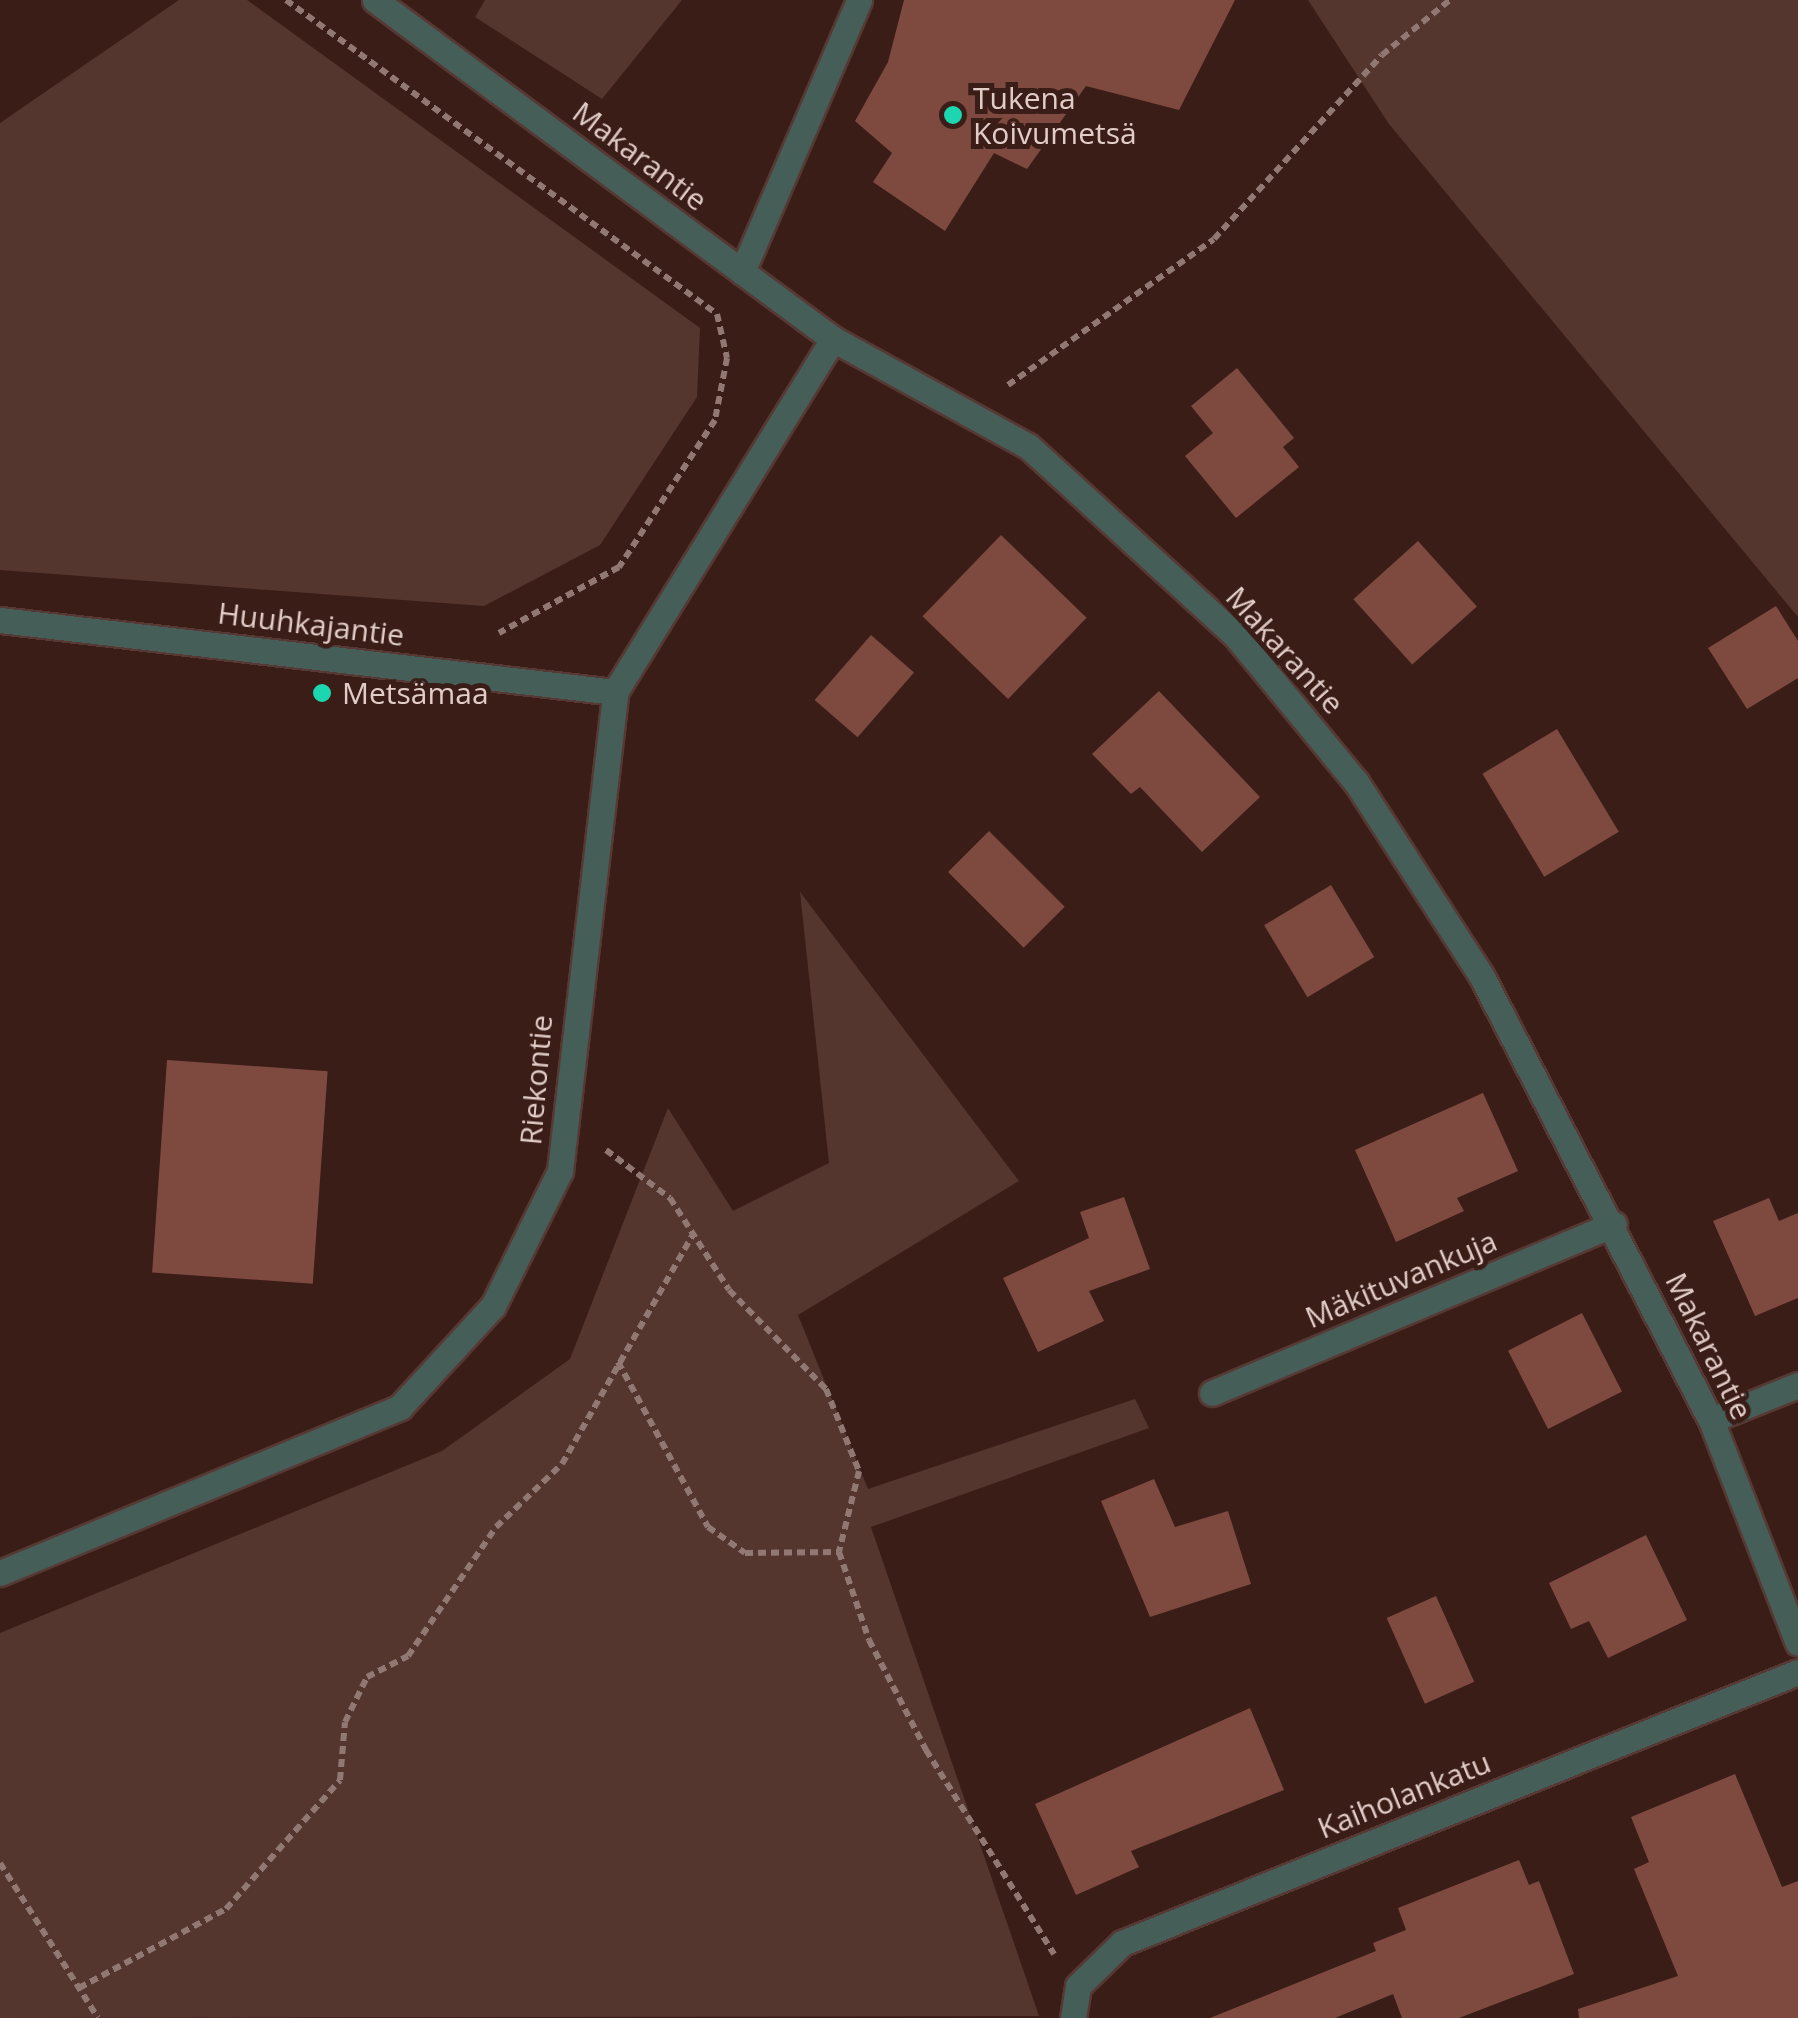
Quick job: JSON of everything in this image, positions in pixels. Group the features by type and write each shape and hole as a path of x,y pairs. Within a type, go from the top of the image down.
{"street":[{"name":"Makarantie","path":"375,0 833,339 1028,446 1236,636 1356,782 1482,977 1614,1224 1711,1420 1798,1642"},
{"path":"742,272 859,0"},
{"name":"Riekontie","path":"0,1573 400,1407 493,1306 560,1171 615,692 833,339"},
{"name":"Huuhkajantie","path":"0,620 615,692"},
{"name":"Mäkituvankuja","path":"1212,1393 1614,1224"},
{"path":"1711,1420 1798,1384"},
{"name":"Kaiholankatu","path":"1078,1986 1122,1942 1798,1672"},
{"path":"1073,2018 1078,1986"}],"path":[{"path":"286,0 717,314 727,358 716,420 619,566 431,671"},
{"path":"968,413 1214,239 1382,56 1450,0"},
{"path":"565,1119 670,1198 729,1290 826,1389 859,1471 839,1552 869,1640 926,1750 1078,1986"},
{"path":"79,1988 226,1909 340,1780 345,1722 367,1677 408,1656 496,1528 562,1464 693,1234"},
{"path":"618,1362 708,1528 745,1553 839,1552"},
{"path":"0,1863 98,2018"}],"shaded area":[{"path":"179,0 247,0 700,328 697,397 600,545 484,606 0,570 0,123"},
{"path":"485,0 682,0 602,99 475,17"},
{"path":"1308,0 1798,0 1798,617 1389,124"},
{"path":"800,892 1019,1181 798,1315 868,1489 1135,1399 1149,1428 871,1527 1039,2016 0,2018 0,1633 442,1451 570,1359 668,1108 733,1211 829,1163"}],"building":[{"name":"Tukena Koivumetsä","path":"904,0 1235,0 1179,110 1086,86 1027,169 994,153 945,231 873,182 892,153 855,121 888,62"},
{"path":"1237,368 1294,438 1283,447 1299,467 1236,518 1185,456 1213,433 1191,406"},
{"path":"1001,535 1087,618 1008,699 923,616"},
{"path":"1418,541 1477,606 1412,665 1353,599"},
{"path":"1776,606 1798,641 1798,678 1747,709 1708,648"},
{"path":"871,635 914,672 858,737 815,700"},
{"path":"1159,691 1260,797 1202,852 1140,787 1131,794 1092,754"},
{"path":"1557,729 1619,832 1544,877 1482,774"},
{"path":"989,831 1065,907 1024,948 948,872"},
{"path":"1331,885 1374,957 1307,997 1264,925"},
{"path":"167,1060 328,1071 313,1284 152,1272"},
{"path":"1483,1093 1518,1171 1457,1198 1464,1211 1396,1242 1355,1150"},
{"path":"1124,1197 1150,1269 1089,1291 1104,1321 1038,1352 1003,1278 1089,1238 1080,1212"},
{"path":"1769,1198 1779,1221 1798,1213 1798,1298 1755,1316 1713,1221"},
{"path":"1582,1313 1622,1391 1548,1429 1508,1351"},
{"path":"1154,1479 1175,1527 1228,1511 1251,1584 1150,1617 1101,1501"},
{"path":"1646,1535 1687,1620 1608,1658 1589,1621 1571,1629 1549,1583"},
{"path":"1436,1596 1474,1682 1425,1704 1387,1618"},
{"path":"1250,1708 1284,1790 1131,1851 1139,1867 1076,1895 1035,1804"},
{"path":"1735,1774 1782,1887 1798,1881 1798,2018 1579,2018 1578,2009 1678,1976 1634,1869 1649,1862 1631,1817"},
{"path":"1519,1860 1529,1885 1539,1881 1574,1974 1459,2018 1402,2018 1393,1994 1335,2018 1210,2018 1376,1951 1373,1943 1406,1930 1398,1908"}],"place":[{"name":"Tukena Koivumetsä","path":"953,115"},
{"name":"Metsämaa","path":"322,693"}]}
